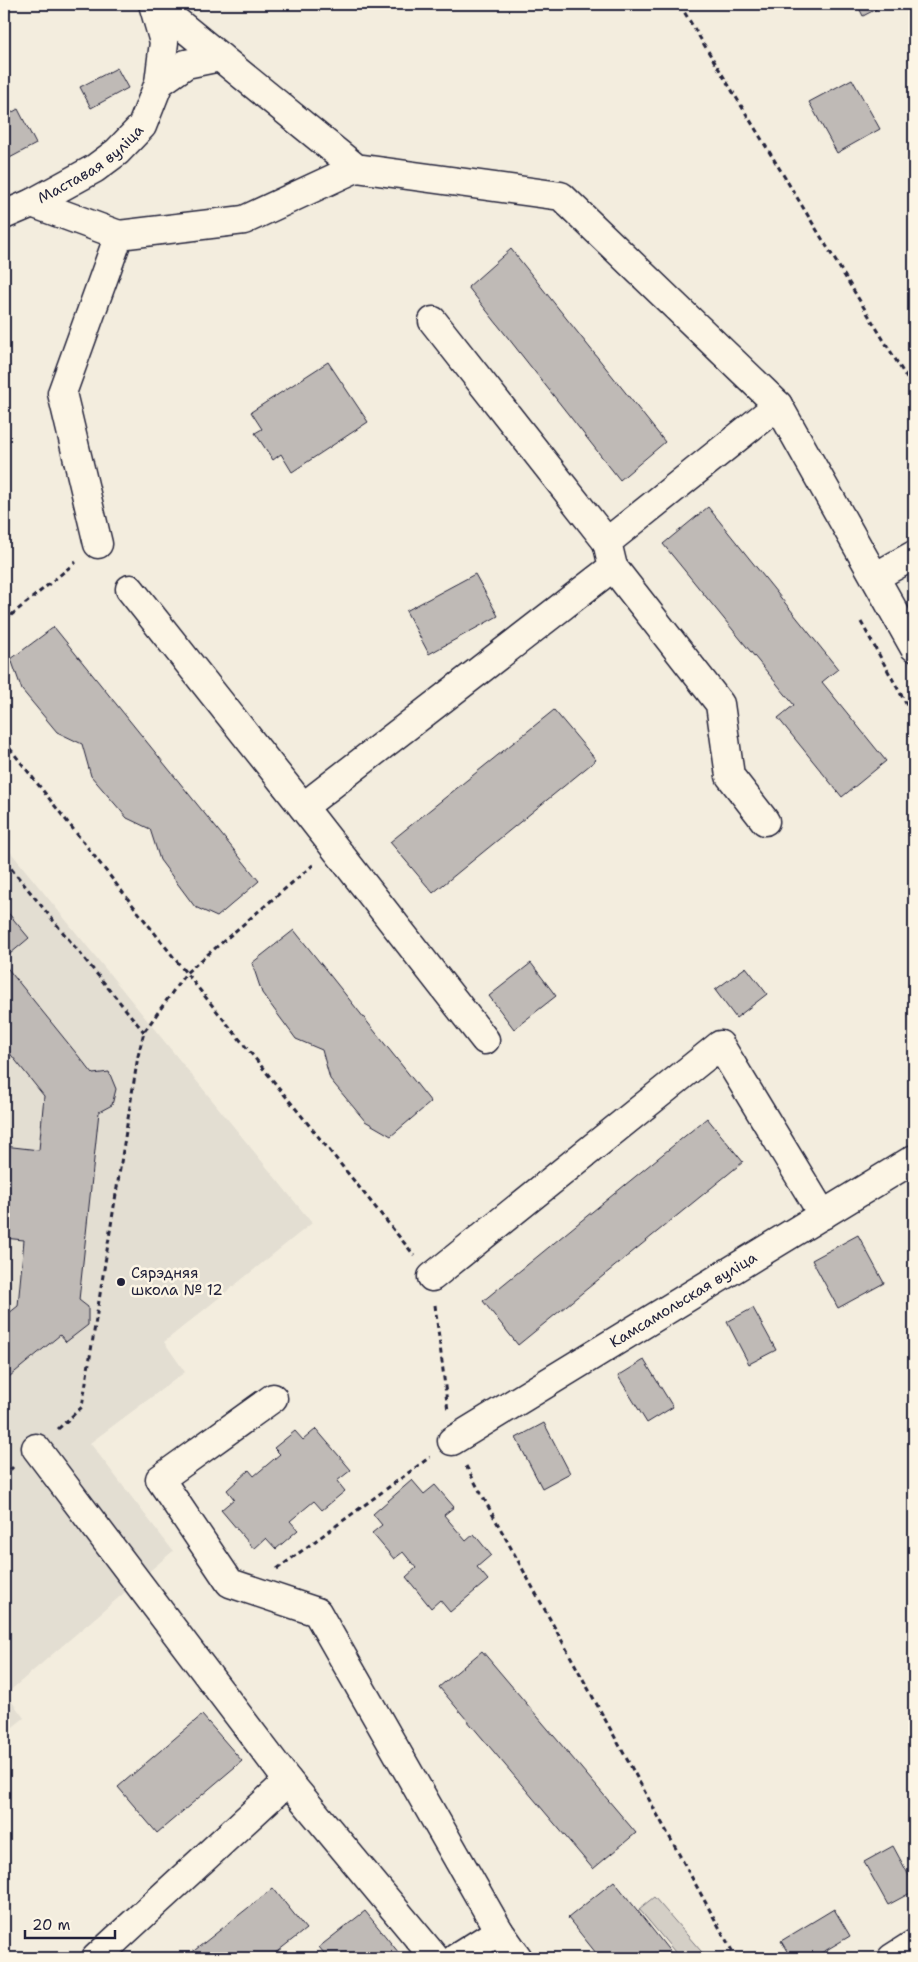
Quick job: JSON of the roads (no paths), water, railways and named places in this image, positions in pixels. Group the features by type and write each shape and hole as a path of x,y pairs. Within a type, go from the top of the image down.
{"street":[{"path":"154,4 356,168 560,196 778,405 914,647"},
{"name":"Маставая вуліца","path":"4,215 32,203 94,169 118,152 142,126 159,83 164,42 154,4"},
{"path":"159,83 186,64 220,57"},
{"path":"32,203 119,235 244,220 356,168"},
{"path":"98,544 62,393 119,235"},
{"path":"433,321 610,554 720,704 730,776 765,821"},
{"path":"303,807 610,554 778,405"},
{"path":"875,577 914,555"},
{"path":"130,589 485,1040"},
{"path":"432,1277 720,1045 823,1215"},
{"name":"Камсамольская вуліца","path":"452,1441 914,1159"},
{"path":"273,1398 160,1479 230,1583 317,1612 499,1931 518,1958"},
{"path":"36,1448 288,1780 435,1958"},
{"path":"96,1958 288,1780"},
{"path":"456,1958 499,1931"},
{"path":"892,1958 914,1944"}],"place":[{"name":"Сярэдняя школа № 12","path":"121,1282"}]}
